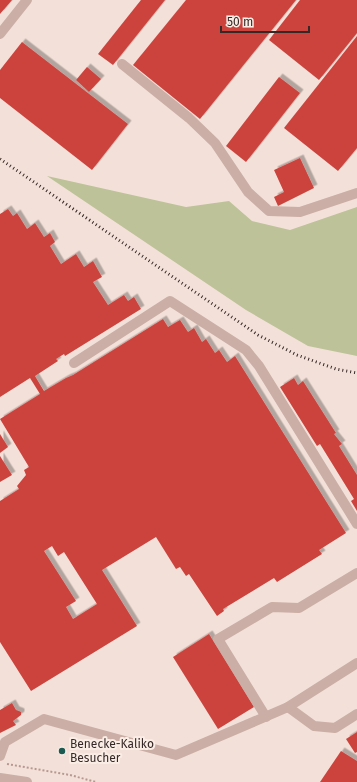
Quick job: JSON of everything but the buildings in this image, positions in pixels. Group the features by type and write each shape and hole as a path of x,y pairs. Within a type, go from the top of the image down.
{"street":[{"path":"0,34 27,0"},
{"path":"122,64 189,118 215,143 248,192 269,211 300,212 357,193"},
{"path":"74,363 170,301 246,350 259,366 357,524"},
{"path":"266,717 218,639 272,607 299,608 357,573"},
{"path":"3,760 5,742 44,719 176,755 288,707 357,663"},
{"path":"288,707 314,726 335,728 357,714"},
{"path":"0,778 26,782"}],"path":[{"path":"3,760 96,782"}],"green space":[{"path":"47,176 186,207 229,201 252,221 290,230 357,207 357,356 308,346 246,310"}],"railway":[{"path":"0,159 258,335 297,355 336,369 357,373"}],"place":[{"name":"Benecke-Kaliko Besucher","path":"62,751"}]}
